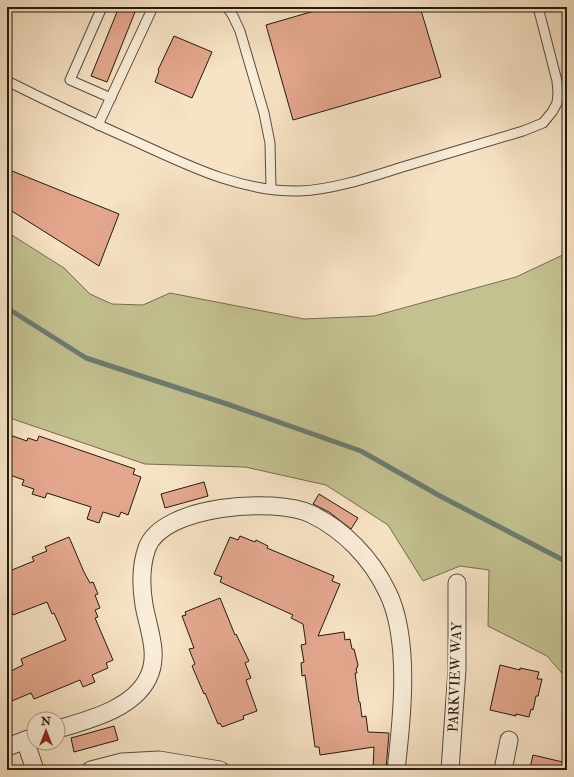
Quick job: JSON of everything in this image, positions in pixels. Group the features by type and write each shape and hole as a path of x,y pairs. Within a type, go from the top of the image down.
{"street":[{"path":"66,726 116,709 130,700 148,679 152,667 153,652 144,604 142,585 143,565 147,548 151,541 161,531 190,516 210,510 246,505 289,507 310,514 334,528 353,544 370,561 382,579 390,596 400,631 403,668 401,725 396,770"},
{"name":"PARKVIEW WAY","path":"450,770 457,669 457,583"},
{"path":"7,747 26,740"},
{"path":"503,770 509,740"},
{"path":"32,751 35,770"},
{"path":"91,770 122,762 159,760 220,770"}],"lane":[{"path":"102,7 70,80 111,98"},
{"path":"98,125 153,7"},
{"path":"227,7 240,31 264,113 270,143 271,189"},
{"path":"7,81 98,125 201,171 237,184 299,191 330,187 381,174 523,131 543,123 557,103 558,94 557,81 538,7"}],"shaded area":[{"path":"7,232 64,268 90,294 112,304 143,305 170,293 304,319 374,316 516,277 567,253 567,679 547,656 488,626 489,570 460,566 423,581 388,525 326,485 245,467 145,464 7,417"}],"building":[{"path":"119,7 137,7 107,82 91,76"},
{"path":"328,7 420,7 441,77 293,120 266,25"},
{"path":"174,36 212,52 192,98 155,82 159,71 158,70"},
{"path":"7,169 119,214 99,266 7,208"},
{"path":"7,434 27,441 28,438 37,441 39,436 135,469 133,474 141,477 128,515 121,512 119,517 103,512 99,523 87,519 91,507 47,493 45,498 32,494 34,489 22,485 24,480 7,474"},
{"path":"204,482 208,496 165,508 161,494"},
{"path":"319,494 358,518 351,529 329,512 313,504"},
{"path":"240,536 255,542 256,540 268,546 267,548 334,576 332,581 340,584 318,636 344,632 345,640 350,639 358,665 356,668 357,673 355,673 359,702 362,717 366,716 368,732 389,733 386,770 373,770 374,747 320,755 319,747 315,747 305,675 302,676 301,663 304,662 301,645 306,644 303,624 291,618 293,615 220,582 222,577 214,574 230,537 238,540"},
{"path":"69,537 84,572 90,583 93,582 98,594 95,595 100,608 95,610 98,617 95,618 113,660 106,663 108,668 92,675 95,682 83,687 80,680 34,699 31,693 7,703 7,673 23,665 21,659 66,640 54,613 52,614 47,602 13,615 11,610 7,611 7,572 34,561 32,557 47,551 45,547"},
{"path":"220,598 235,635 236,634 249,661 245,663 251,678 246,680 257,711 243,716 244,719 222,727 220,723 218,724 192,666 195,664 189,649 194,648 182,616 186,615 185,612"},
{"path":"500,665 520,670 520,668 539,672 537,679 542,679 538,696 536,696 533,710 531,709 529,717 516,714 516,716 490,710"},
{"path":"114,726 118,740 74,752 71,738"},
{"path":"533,755 567,763 567,770 541,770 530,768"}],"waterway":[{"path":"7,308 86,358 227,404 361,451 440,496 567,562"}]}
